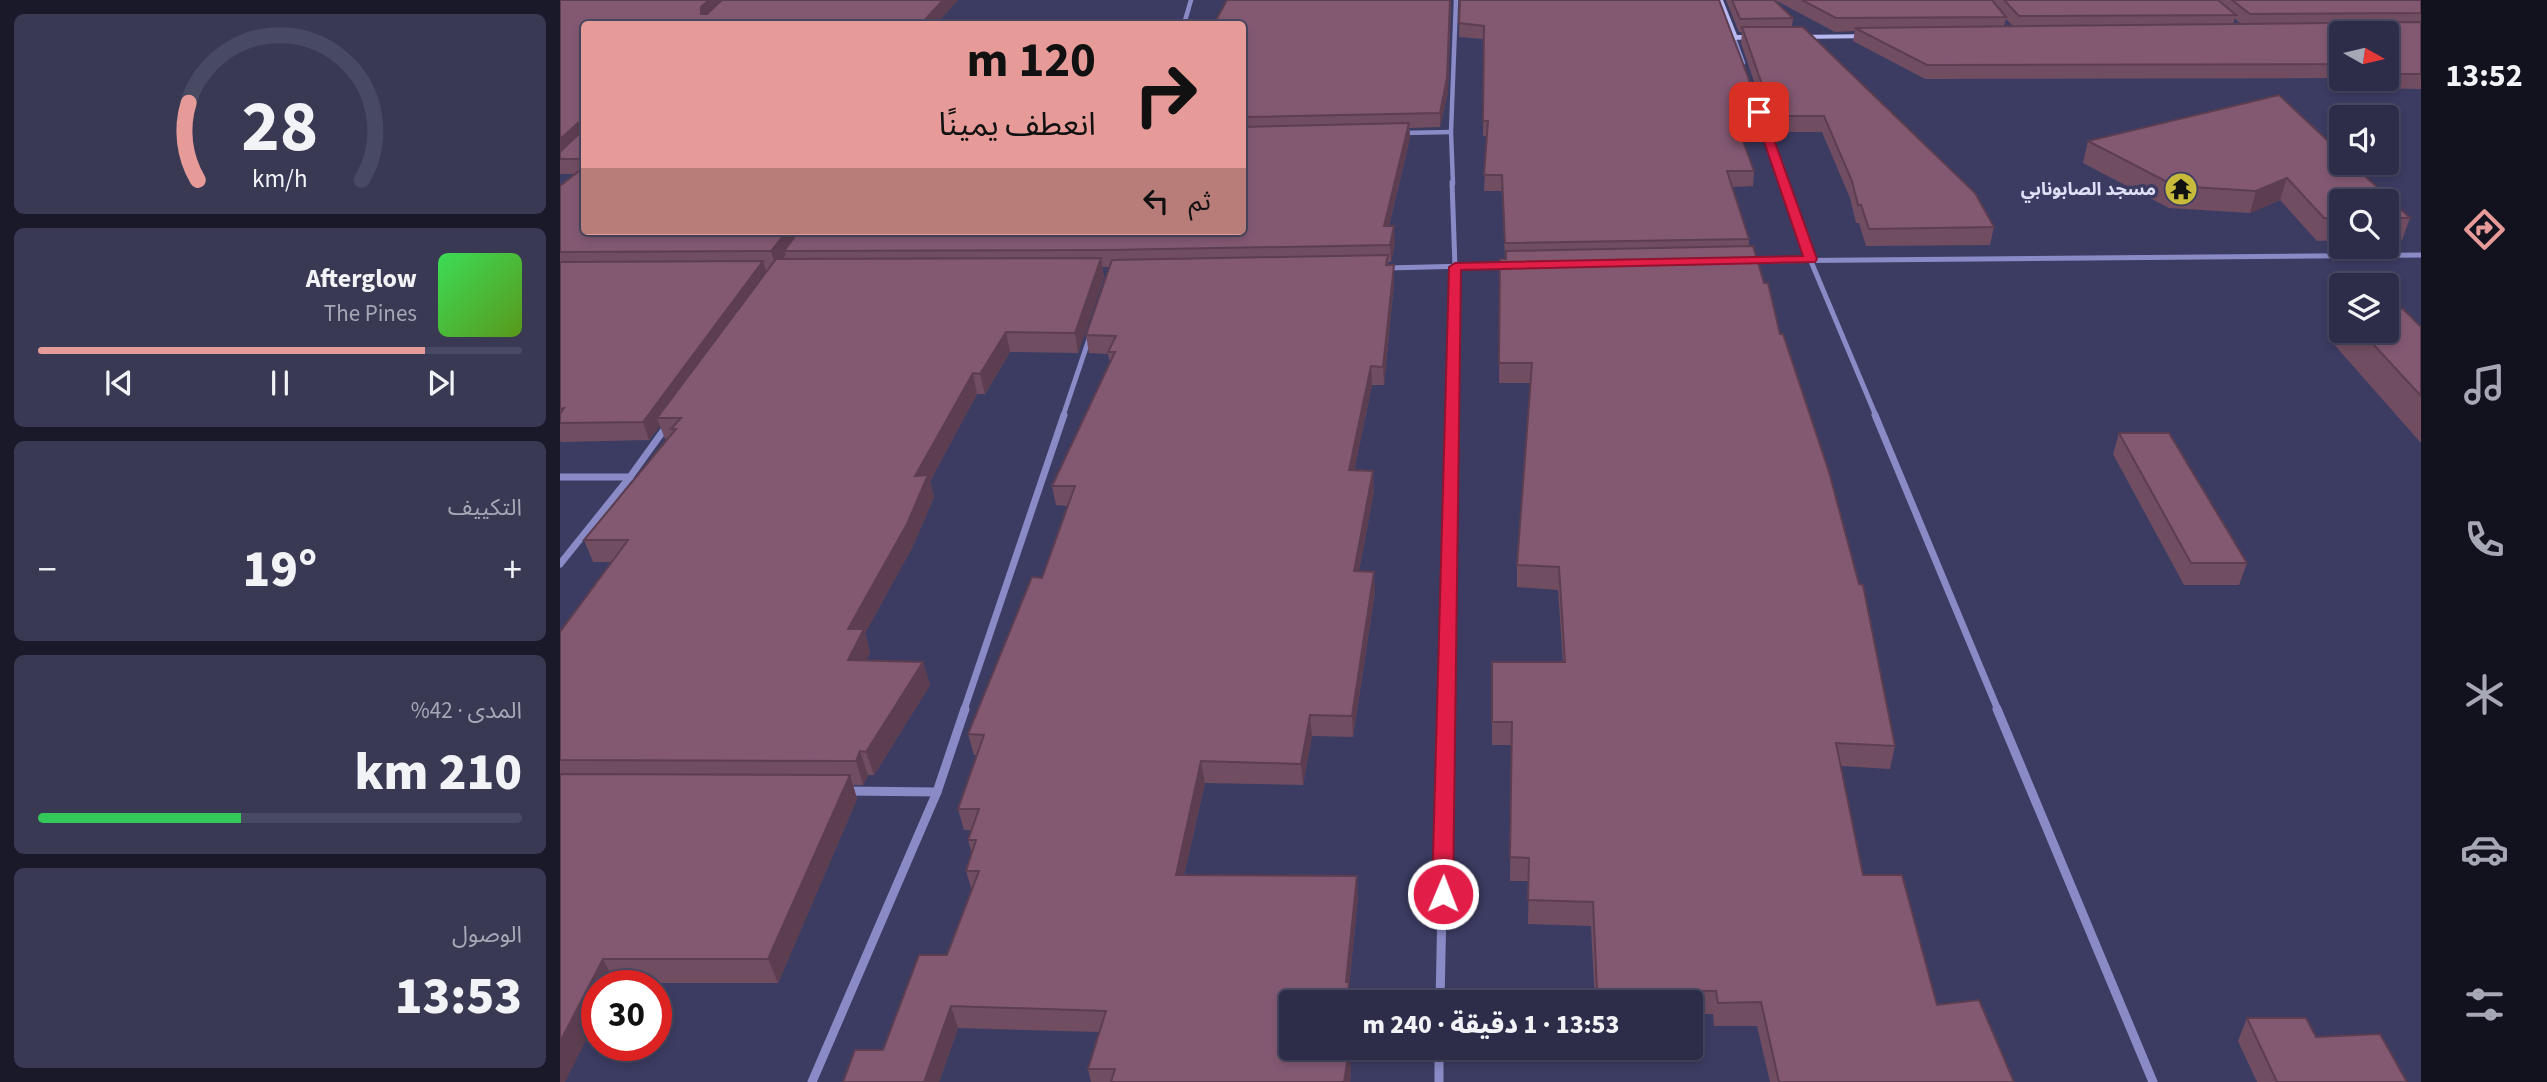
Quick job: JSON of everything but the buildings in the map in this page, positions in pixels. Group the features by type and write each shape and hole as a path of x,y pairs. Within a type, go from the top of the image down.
{"street":[{"path":"1185,21 1191,0"},
{"path":"1440,990 1455,267 1451,132 1456,0"},
{"path":"1719,0 1747,77"},
{"path":"1787,37 1881,36"},
{"path":"1734,38 1774,37"},
{"path":"1756,103 1810,259 2153,1082"},
{"path":"1395,133 1451,132"},
{"path":"1742,261 2421,255"},
{"path":"1373,268 1510,265"},
{"path":"812,1082 937,792 1094,324"},
{"path":"560,564 630,477 669,423"},
{"path":"560,477 630,477"},
{"path":"839,791 937,792"},
{"path":"1439,1060 1439,1082"}],"place":[{"name":"مسجد الصابونابي","path":"2181,189"}],"route":[{"path":"1443,894 1455,267 1810,259 1759,112"}]}
